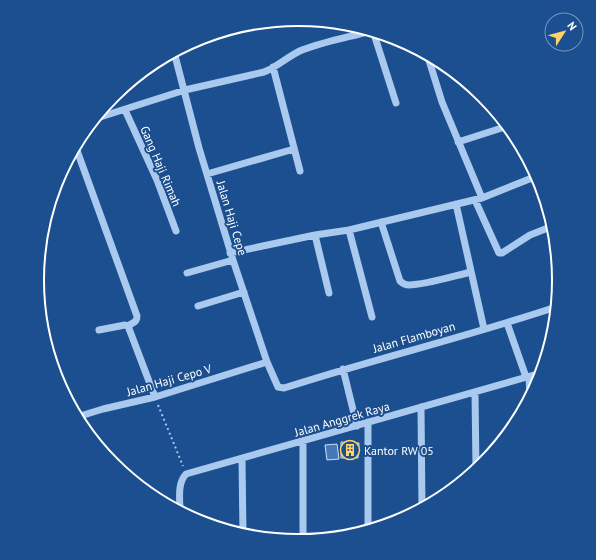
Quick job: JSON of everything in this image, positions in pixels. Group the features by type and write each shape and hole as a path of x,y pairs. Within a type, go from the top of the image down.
{"street":[{"path":"104,116 185,90 264,72 273,68 285,58 302,50 360,34"},
{"path":"374,38 396,103"},
{"name":"Jalan Haji Cepe","path":"176,58 231,256 267,362 278,387"},
{"path":"432,64 442,102 499,253 502,253 530,235 547,228"},
{"path":"273,68 300,171"},
{"name":"Gang Haji Rimah","path":"125,110 157,180 176,231"},
{"path":"458,142 502,128"},
{"path":"207,174 294,148"},
{"path":"79,152 137,316 136,323 128,326 125,325 99,330"},
{"path":"187,273 231,256 315,235 349,230 478,199 531,178"},
{"path":"456,204 484,329"},
{"path":"381,222 402,284 407,285 422,283 471,272"},
{"path":"349,230 372,317"},
{"path":"315,235 330,293"},
{"path":"198,306 244,292"},
{"name":"Jalan Flamboyan","path":"278,387 284,388 343,369 507,323 550,309"},
{"path":"507,323 528,377 529,386"},
{"path":"128,326 155,397"},
{"name":"Jalan Haji Cepo V","path":"83,415 155,397 267,362"},
{"path":"343,369 357,426"},
{"name":"Jalan Anggrek Raya","path":"186,474 534,375"},
{"path":"475,392 476,462"},
{"path":"421,408 422,502"},
{"path":"368,422 368,524"},
{"path":"303,441 303,534"},
{"path":"242,458 242,528"},
{"path":"180,505 180,486 182,478 186,474"}],"path":[{"path":"155,397 186,474"}],"building":[{"name":"Kantor RW 05","path":"341,442 359,443 358,458 341,458"},
{"path":"337,444 339,459 327,460 325,445"}],"place":[{"name":"Kantor RW 05","path":"350,450"}]}
